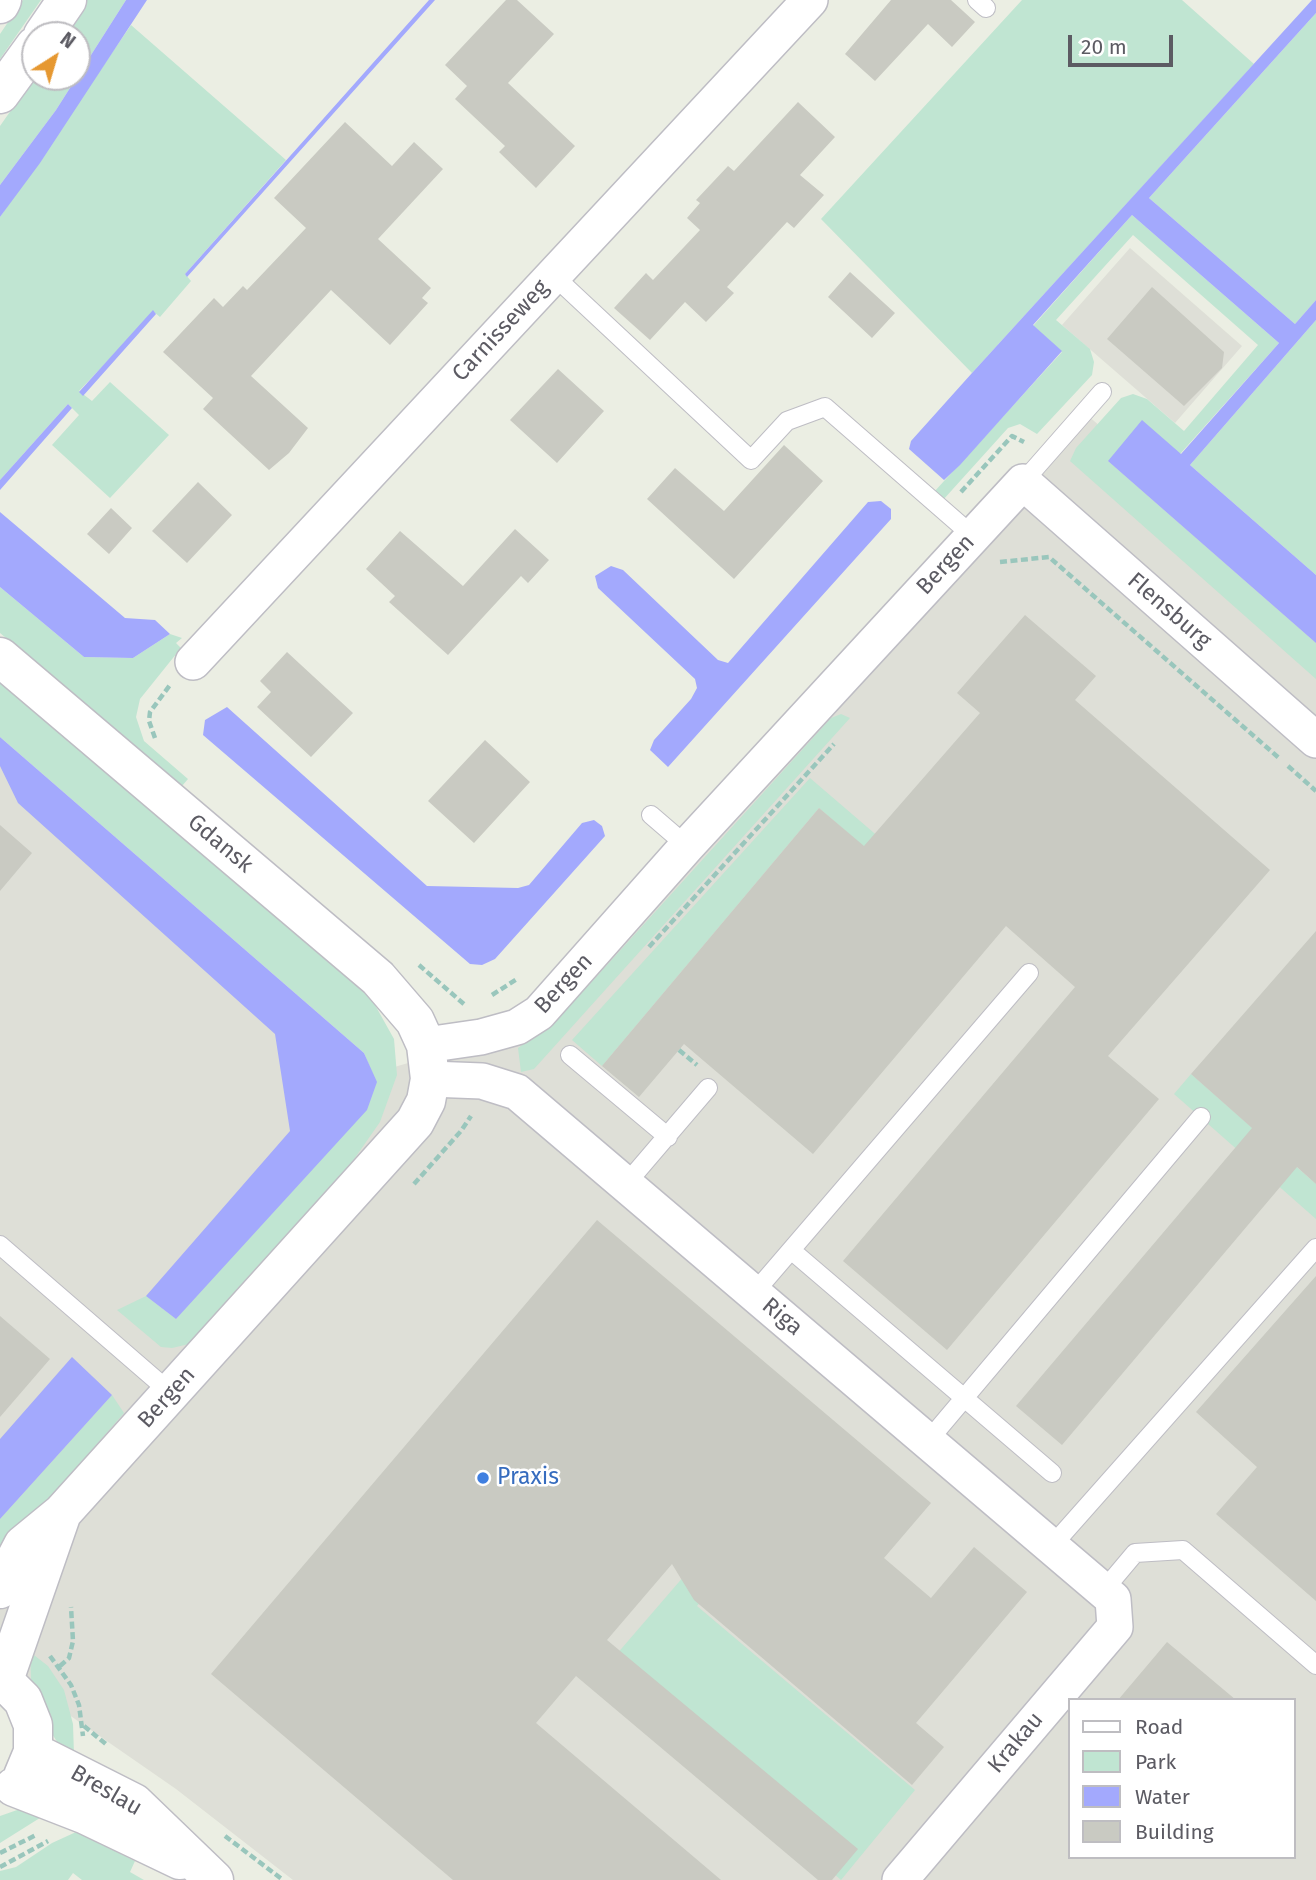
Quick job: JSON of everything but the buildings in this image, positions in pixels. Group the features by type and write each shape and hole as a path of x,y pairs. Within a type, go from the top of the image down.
{"street":[{"path":"53,21 67,0"},
{"name":"Carnisseweg","path":"193,662 810,0"},
{"path":"0,94 21,65"},
{"name":"Bergen","path":"0,1589 23,1545 62,1513 415,1122 426,1101 428,1062 481,1037 517,1027 539,1013 687,846 1023,482"},
{"name":"Flensburg","path":"1023,482 1316,740"},
{"name":"Gdansk","path":"0,657 378,978 415,1021 428,1062"},
{"name":"Riga","path":"428,1062 517,1092 1108,1595"},
{"name":"Bergen","path":"2,1679 62,1513"},
{"name":"Krakau","path":"900,1880 1115,1627 1108,1595"},
{"path":"2,1679 15,1689 30,1712 33,1724 33,1752 26,1771 7,1792"},
{"name":"Breslau","path":"33,1752 134,1803 207,1875"},
{"name":"Breslau","path":"7,1792 86,1815 207,1875"}],"lane":[{"path":"554,275 751,460 787,421 825,407 973,536"},
{"path":"1023,482 1102,392"},
{"path":"651,815 687,846"},
{"path":"754,1293 1029,973"},
{"path":"570,1055 668,1137"},
{"path":"626,1184 708,1088"},
{"path":"928,1441 1201,1117"},
{"path":"0,1245 171,1393"},
{"path":"1051,1547 1316,1248"},
{"path":"790,1250 1052,1473"},
{"path":"1108,1595 1135,1553 1184,1550 1316,1665"}],"path":[{"path":"991,570 1000,561 1049,557 1316,791"},
{"path":"158,741 149,721 152,707 193,662"},
{"path":"639,958 837,741"},
{"path":"411,958 464,1003"},
{"path":"21,1632 60,1666 79,1705 83,1726"}],"shaded area":[{"path":"1130,248 1242,346 1175,423 1062,325"},
{"path":"1086,414 1316,614 1316,1880 293,1880 176,1789 0,1667 0,753 367,1075 528,1028"}],"green space":[{"path":"23,0 41,0 26,21 21,21 21,29 0,59 0,34"},
{"path":"82,0 126,0 91,55 91,21 70,21"},
{"path":"1022,0 1182,0 1254,64 972,373 821,219"},
{"path":"1316,13 1316,300 1295,324 1149,198"},
{"path":"131,25 286,160 185,274 191,281 160,317 154,312 79,391 92,401 110,382 169,435 110,498 52,445 79,415 68,404 0,480 0,217 86,91 91,91 91,84"},
{"path":"24,91 68,91 0,185 0,126"},
{"path":"1132,215 1279,343 1180,454 1108,461 1316,643 1316,679 1070,461 1076,448 1121,398 1133,394 1147,399 1184,431 1258,345 1133,235 1056,320 1090,349 1094,362 1092,375 1037,434 1020,424 1008,428 943,500 934,492 1062,352 1033,326"},
{"path":"1316,320 1316,575 1190,465"},
{"path":"0,587 84,657 133,658 170,634 182,638 176,643 181,648 140,699 136,717 144,741 188,779 182,786 0,633"},
{"path":"0,675 370,996 394,1039 397,1075 380,1122 343,1175 189,1344 172,1348 161,1347 117,1310 146,1296 176,1319 376,1082 364,1053 0,737"},
{"path":"841,714 850,718 534,1069 521,1072 518,1048 558,1019 831,718"},
{"path":"810,778 909,863 898,876 819,808 602,1066 572,1040"},
{"path":"1191,1074 1316,1184 1316,1219 1174,1094"},
{"path":"112,1395 124,1413 10,1544 0,1565 0,1519"},
{"path":"710,1546 731,1564 697,1606 915,1790 841,1880 603,1670"},
{"path":"30,1652 48,1666 64,1690 73,1724 74,1755 59,1745 49,1729 31,1679"},
{"path":"20,1809 43,1816 0,1843 0,1816"},
{"path":"76,1832 135,1861 130,1872 144,1880 82,1880 73,1873 68,1880 0,1880 0,1871 16,1867 52,1843"}],"water":[{"path":"126,0 147,0 91,85 91,55"},
{"path":"429,0 435,0 187,277 185,274"},
{"path":"1312,0 1316,0 1316,13 1149,198 1295,324 1316,300 1316,320 1190,465 1316,575 1316,643 1108,461 1142,420 1181,454 1279,343 1132,215 1033,325 1062,351 960,465 944,480 909,449 911,441 972,373"},
{"path":"68,91 87,91 40,163 0,217 0,185"},
{"path":"153,310 156,314 83,396 79,392"},
{"path":"68,404 72,408 0,490 0,480"},
{"path":"881,501 891,509 891,519 668,767 650,750 654,740 691,699 697,688 695,679 598,588 595,576 611,566 623,570 718,660 728,663 868,502"},
{"path":"0,512 125,618 155,620 170,634 133,658 84,657 0,587"},
{"path":"227,707 427,886 518,888 529,885 582,823 594,820 602,826 605,836 495,959 482,965 470,964 203,735 205,720"},
{"path":"0,737 364,1053 377,1082 367,1110 176,1319 146,1296 290,1131 275,1034 18,803 0,766"},
{"path":"72,1357 112,1395 0,1519 0,1439"}],"place":[{"name":"Praxis","path":"483,1478"}]}
